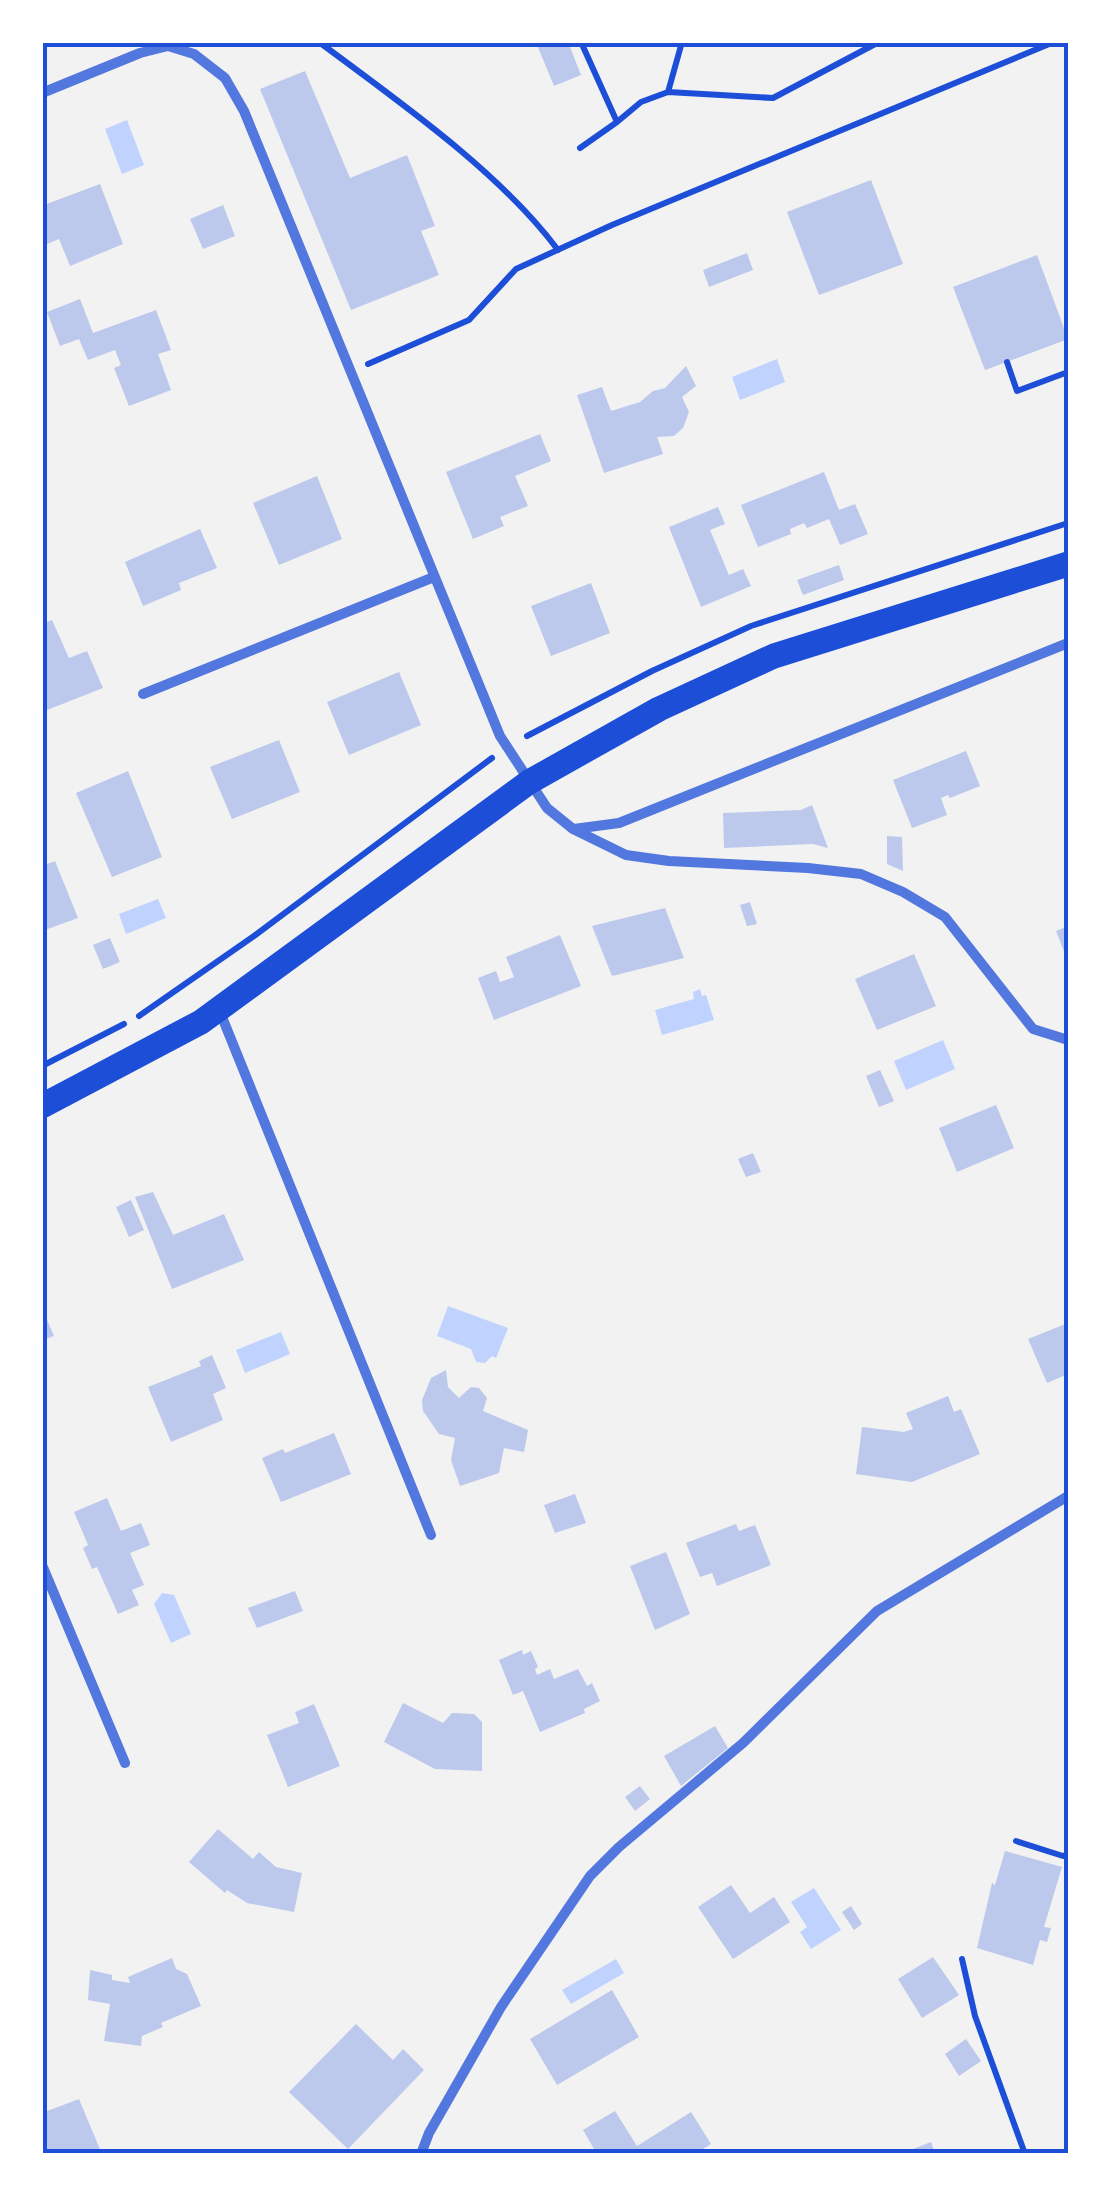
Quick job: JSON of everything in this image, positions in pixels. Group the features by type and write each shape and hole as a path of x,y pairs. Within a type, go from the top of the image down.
{"main road":[{"path":"42,1106 202,1022 529,782 658,709 774,656 1068,564"}],"street":[{"path":"42,92 140,53 168,46 194,54 225,78 244,111 500,736 547,808 573,829 626,855 861,874 903,892 945,917 1033,1029 1068,1040"},
{"path":"143,694 434,578"},
{"path":"573,829 618,823 1068,643"},
{"path":"219,1009 431,1536"},
{"path":"421,2154 501,2006 599,1866 742,1743 878,1612 1068,1496"},
{"path":"42,1565 125,1762"}],"path":[{"path":"319,42 450,144 531,218 558,250"},
{"path":"580,42 616,122"},
{"path":"668,92 682,42"},
{"path":"580,148 641,102 668,92 773,98 879,42"},
{"path":"350,372 469,320 516,270 558,250 1054,42"},
{"path":"1007,362 1017,391 1068,372"},
{"path":"1016,1841 1063,1856 1068,1854"},
{"path":"962,1959 975,2016 1026,2154"}],"water":[{"path":"127,120 144,165 122,174 105,129"},
{"path":"777,359 785,382 740,400 732,377"},
{"path":"158,899 166,918 126,934 119,914"},
{"path":"700,989 714,1020 662,1035 655,1010 694,999 693,992"},
{"path":"943,1040 955,1069 906,1090 894,1061"},
{"path":"448,1306 508,1328 496,1358 476,1362 471,1349 437,1336"},
{"path":"281,1332 290,1354 245,1373 236,1350"},
{"path":"162,1593 174,1595 191,1634 171,1643 154,1604"},
{"path":"814,1888 841,1930 811,1949 800,1932 807,1927 791,1902"},
{"path":"616,1959 624,1973 571,2004 562,1990"}],"building":[{"path":"568,42 581,75 554,86 537,45"},
{"path":"305,71 350,178 407,155 435,226 421,231 439,275 351,310 260,89"},
{"path":"871,180 903,264 819,295 787,212"},
{"path":"100,184 123,244 70,266 59,239 47,244 42,234 42,213 47,211 44,205"},
{"path":"223,205 235,236 203,249 190,219"},
{"path":"747,253 753,270 709,287 703,270"},
{"path":"1037,255 1068,339 985,370 953,287"},
{"path":"80,299 93,333 156,310 171,350 158,354 171,390 129,406 114,368 121,365 115,350 88,360 79,339 60,346 47,312"},
{"path":"686,366 696,386 682,397 689,412 683,428 674,436 657,437 663,454 604,473 577,395 602,387 611,411 640,402 653,391 665,388"},
{"path":"540,434 551,461 515,476 528,506 500,517 504,526 473,539 446,472"},
{"path":"824,472 839,510 855,504 868,534 840,545 829,519 807,528 804,523 790,529 791,534 758,547 741,505"},
{"path":"317,476 342,539 279,565 253,503"},
{"path":"718,507 725,524 710,530 729,575 743,569 751,586 701,607 669,527"},
{"path":"200,529 217,568 179,583 181,590 143,606 125,562"},
{"path":"839,565 844,580 803,595 797,580"},
{"path":"591,583 610,633 551,656 531,606"},
{"path":"52,620 69,658 87,651 103,688 42,712 42,624"},
{"path":"399,672 421,725 349,755 327,702"},
{"path":"279,740 300,792 232,819 210,767"},
{"path":"966,751 980,786 941,798 947,815 912,828 893,780"},
{"path":"128,771 162,857 112,877 76,793"},
{"path":"812,805 828,848 813,844 724,848 723,813 801,810"},
{"path":"887,836 902,837 903,871 887,864"},
{"path":"55,861 78,918 42,931 42,866"},
{"path":"750,902 757,924 747,926 740,905"},
{"path":"665,908 684,958 612,976 592,926"},
{"path":"1068,926 1068,962 1056,931"},
{"path":"560,935 581,986 494,1020 478,978 496,971 500,982 514,977 506,957"},
{"path":"110,938 120,962 103,969 93,945"},
{"path":"914,954 936,1006 877,1030 855,979"},
{"path":"880,1070 894,1101 879,1107 866,1076"},
{"path":"996,1105 1014,1148 957,1172 939,1128"},
{"path":"753,1153 761,1172 746,1177 738,1159"},
{"path":"153,1192 173,1235 224,1214 244,1260 172,1289 135,1197"},
{"path":"131,1200 144,1230 129,1237 116,1207"},
{"path":"42,1308 54,1336 42,1340"},
{"path":"1068,1323 1068,1374 1047,1383 1028,1339"},
{"path":"212,1355 226,1388 213,1394 223,1420 171,1442 148,1387 201,1366 199,1361"},
{"path":"446,1370 448,1387 459,1398 471,1387 479,1388 487,1398 483,1411 528,1430 524,1452 504,1448 499,1473 460,1486 451,1460 455,1438 439,1434 423,1411 422,1400 431,1378"},
{"path":"948,1396 954,1412 961,1409 980,1454 912,1482 856,1474 862,1427 904,1432 913,1429 906,1413"},
{"path":"334,1433 351,1474 281,1502 262,1458"},
{"path":"575,1494 586,1523 555,1533 544,1505"},
{"path":"107,1498 121,1531 141,1523 150,1545 130,1553 144,1585 132,1590 139,1605 118,1614 97,1567 92,1569 83,1548 88,1545 74,1512"},
{"path":"736,1524 739,1531 755,1525 771,1565 717,1586 712,1573 700,1577 686,1543"},
{"path":"666,1552 690,1614 655,1630 630,1566"},
{"path":"295,1591 303,1611 257,1628 248,1608"},
{"path":"522,1650 523,1655 531,1651 537,1675 550,1669 554,1679 578,1669 587,1686 592,1683 600,1701 584,1709 585,1713 540,1732 523,1691 513,1695 499,1660"},
{"path":"403,1703 443,1723 452,1713 474,1714 482,1722 482,1771 435,1769 384,1742"},
{"path":"314,1704 340,1766 288,1787 267,1735 299,1723 295,1712"},
{"path":"715,1726 728,1748 681,1786 664,1756"},
{"path":"640,1786 650,1799 635,1811 625,1797"},
{"path":"218,1829 253,1859 259,1852 276,1867 302,1873 294,1912 247,1903 227,1890 225,1893 189,1862"},
{"path":"1005,1851 1062,1867 1044,1927 1051,1928 1047,1942 1040,1940 1033,1965 977,1948 992,1883 995,1885"},
{"path":"731,1885 750,1913 774,1897 790,1922 733,1959 698,1907"},
{"path":"851,1906 862,1924 854,1930 842,1912"},
{"path":"933,1957 959,1995 922,2018 898,1979"},
{"path":"172,1958 176,1969 187,1974 201,2006 161,2023 163,2027 142,2036 141,2046 104,2041 110,2004 88,2000 90,1970 130,1983 128,1977"},
{"path":"612,1990 639,2037 557,2085 530,2039"},
{"path":"356,2024 393,2060 403,2049 424,2070 348,2149 289,2092"},
{"path":"966,2039 981,2061 959,2076 945,2054"},
{"path":"79,2099 102,2154 44,2154 42,2113"},
{"path":"615,2111 637,2146 691,2112 711,2144 695,2154 597,2154 583,2130"},
{"path":"931,2142 935,2153 903,2153"}]}
